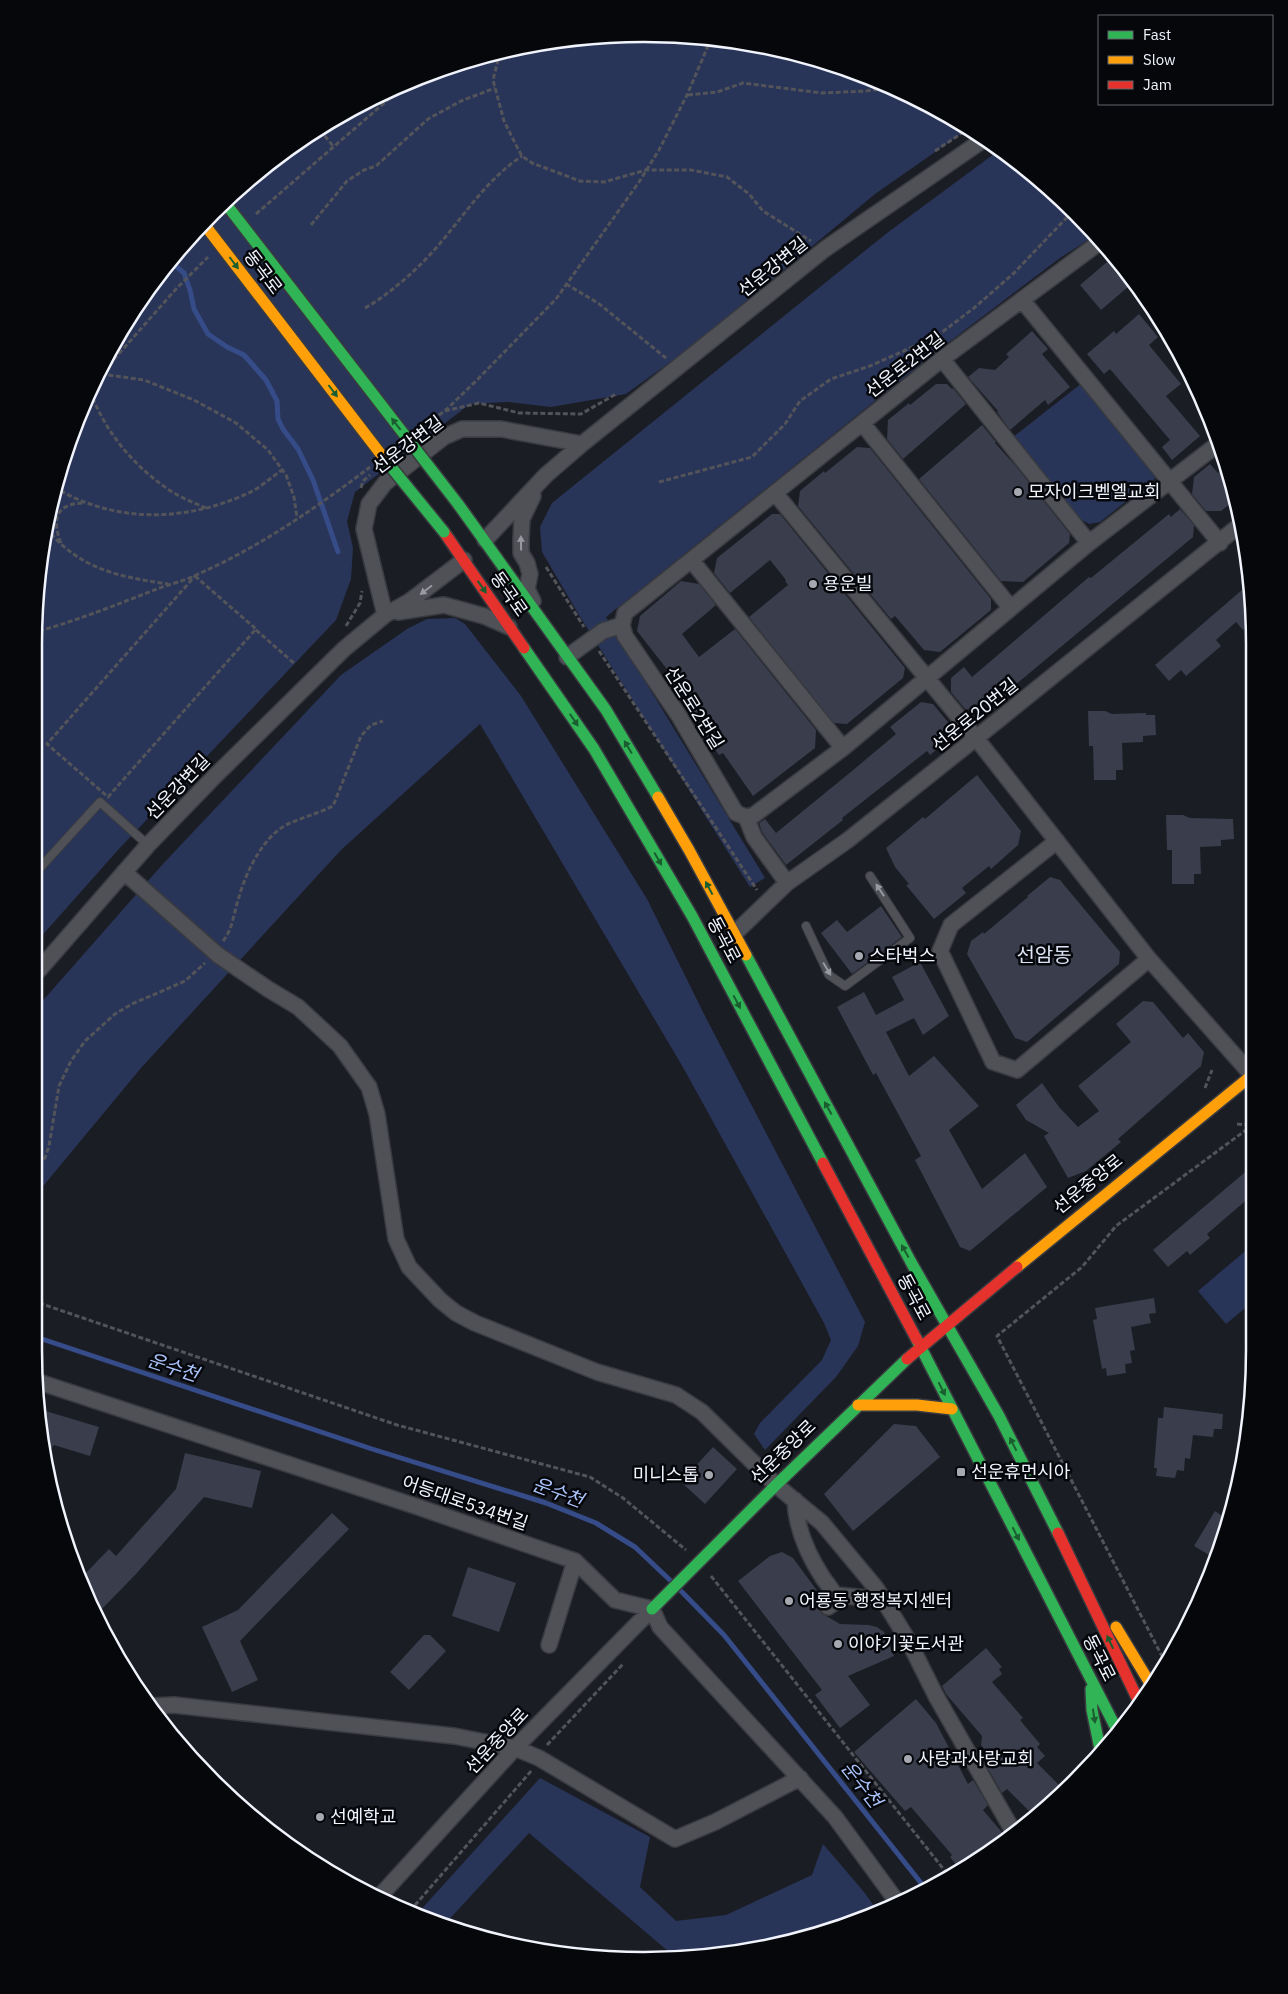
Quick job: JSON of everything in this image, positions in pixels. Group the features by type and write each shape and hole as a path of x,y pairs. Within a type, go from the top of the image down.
{"main road":[{"name":"동곡로","path":"230,209 485,540 548,632 611,718 689,850 733,935 912,1264 999,1416 1059,1534 1136,1695"},
{"name":"동곡로","path":"209,230 368,438 444,532 594,749 692,916 920,1346 1114,1725"},
{"name":"선운중앙로","path":"654,1606 920,1346 1246,1079"},
{"path":"858,1406 887,1404 935,1406 952,1409"},
{"path":"1059,1534 1147,1679"},
{"path":"1090,1678 1092,1710 1099,1743"}],"street":[{"name":"선운강변길","path":"42,967 148,845 215,776 344,649 385,615 364,529 368,504 385,483 444,437 462,429 501,429 582,444 826,248 978,144"},
{"name":"선운로2번길","path":"746,816 736,813 679,716 624,636 622,625 625,613 942,359 1095,246"},
{"path":"1022,300 1220,543"},
{"path":"942,359 1089,544"},
{"path":"862,423 1010,607"},
{"path":"485,540 546,475 582,444"},
{"path":"787,883 754,837 746,816 754,815 843,748 1010,607 1213,448"},
{"path":"546,475 528,504 522,519 521,553 527,563 530,574 527,589 548,632"},
{"path":"775,493 976,738 1149,960 1246,1069"},
{"name":"선운로20번길","path":"733,935 787,883 848,840 1235,531"},
{"path":"385,615 410,601 464,560"},
{"path":"692,561 843,748"},
{"path":"385,615 444,605 484,616 511,628"},
{"path":"567,657 603,631 622,625"},
{"path":"1057,841 951,925 940,951 994,1062 1016,1070 1149,960"},
{"path":"124,872 218,955 298,1007 340,1046 357,1068 369,1087 377,1114 396,1238 409,1267 440,1300 456,1313 475,1323 597,1372 676,1395 702,1412 776,1485 822,1523 880,1594 908,1640 936,1696 1010,1827"},
{"name":"어등대로534번길","path":"44,1384 418,1506 575,1561 616,1600 654,1606"},
{"path":"795,1500 795,1512 806,1546 832,1601 867,1598 880,1594"},
{"path":"549,1645 575,1561"},
{"path":"654,1606 660,1627 835,1817 893,1897"},
{"name":"선운중앙로","path":"384,1892 514,1748 654,1606"},
{"path":"160,1706 447,1736 514,1748 539,1758 675,1839 715,1822 800,1778"}],"lane":[{"path":"42,866 100,802 148,845"},
{"path":"806,926 829,975 846,986 910,938 870,876"}],"path":[{"path":"421,430 479,378 556,299 646,170 687,95 707,46"},
{"path":"498,61 493,80 504,121 522,156 532,163 580,181 604,182 646,170 691,170 727,177 749,194 763,211 814,243 807,249"},
{"path":"687,95 717,92 743,83 822,93 877,89"},
{"path":"311,225 347,181 364,170 376,166 428,119 461,102 495,88"},
{"path":"250,220 384,102"},
{"path":"928,156 961,133"},
{"path":"324,135 333,146"},
{"path":"365,308 380,299 423,262 498,175 522,156"},
{"path":"659,482 752,457 785,424 800,400 831,379 870,366 937,336 974,308 1014,273 1067,217"},
{"path":"116,358 176,289 214,252"},
{"path":"566,284 598,303 668,359 661,364"},
{"path":"107,375 144,380 194,400 236,423 268,450 282,470 294,496 297,518"},
{"path":"443,411 479,403 519,413 582,414 624,390"},
{"path":"94,401 110,432 134,461 174,493 206,508"},
{"path":"43,630 71,622 169,584 195,576 262,541 334,494 374,464"},
{"path":"360,491 363,481 377,469"},
{"path":"62,491 100,509 151,516 198,511 246,495 282,470"},
{"path":"62,544 56,532 56,521 61,509 72,503 88,504"},
{"path":"53,535 88,565 129,578 169,584"},
{"path":"543,562 757,890"},
{"path":"195,576 48,744 108,797 256,630"},
{"path":"195,576 295,664"},
{"path":"345,628 360,603 363,587"},
{"path":"226,938 244,878 256,856 272,836 288,823 334,806 361,736 371,725 383,722"},
{"path":"42,1162 49,1146 59,1086 71,1061 85,1041 115,1014 132,1004 185,981 206,961"},
{"path":"1205,1088 1212,1070"},
{"path":"1237,1124 1246,1125"},
{"path":"1162,1656 997,1336 1082,1267 1116,1226 1246,1129"},
{"path":"42,1304 397,1425 590,1477 623,1498 696,1565 945,1871"}],"shaded area":[{"path":"644,42 683,44 761,54 800,63 874,88 945,123 962,134 875,194 691,347 626,394 551,407 507,402 470,404 355,492 347,521 353,548 351,579 336,620 118,850 42,936 42,644 48,565 54,527 74,451 88,414 123,343 167,278 192,247 247,192 310,144 343,123 414,88 451,74 527,54 605,44"},
{"path":"993,155 1041,192 1089,239 1060,258 932,355 606,617 765,878 750,887 579,615 542,552 540,527 552,503 887,233"},
{"path":"1082,383 1157,477 1100,522 1089,524 1076,517 1013,437"},
{"path":"455,618 465,624 521,696 647,899 707,1020 865,1322 858,1346 836,1377 765,1450 754,1434 760,1423 822,1360 831,1340 824,1323 684,1069 480,724 341,850 141,1068 42,1187 42,1002 162,865 341,675 407,629 427,619"},
{"path":"1246,1250 1246,1307 1226,1324 1198,1291"},
{"path":"540,1778 650,1837 640,1887 676,1921 726,1915 812,1875 823,1844 874,1906 837,1920 761,1940 723,1946 668,1951 529,1833 449,1919 422,1909"}],"building":[{"path":"1107,262 1128,287 1101,310 1080,285"},
{"path":"1139,314 1158,337 1149,345 1181,384 1166,396 1200,436 1172,460 1162,447 1170,440 1110,369 1104,374 1087,354 1114,331 1116,334"},
{"path":"1032,331 1048,349 1042,354 1070,387 1048,405 1045,400 1010,430 998,411 968,377 979,368 995,370 1009,357 1006,354"},
{"path":"936,384 947,384 953,388 966,404 903,459 887,439 888,420"},
{"path":"982,425 1070,534 1069,543 1023,582 1001,581 919,479"},
{"path":"857,447 870,448 991,599 991,610 940,652 924,650 895,616 891,619 798,506 800,491"},
{"path":"1210,464 1218,473 1220,471 1229,505 1221,511 1206,511 1192,494 1194,477"},
{"path":"1180,509 1194,525 1193,537 984,711 965,709 951,692 951,678 964,667 972,677 1089,577 1091,578 1169,514 1171,517"},
{"path":"772,514 780,514 905,668 903,678 847,724 834,723 749,617 788,585 770,560 730,593 714,573 717,558"},
{"path":"681,581 699,584 716,605 682,634 699,657 735,629 816,730 815,748 753,796 723,753 719,755 666,676 670,673 637,631 640,616"},
{"path":"1242,590 1245,628 1243,630 1236,622 1216,640 1221,646 1186,676 1181,670 1169,681 1155,665"},
{"path":"921,702 933,704 957,733 930,755 927,751 786,865 762,832 759,823 765,819 776,833 896,734 890,727"},
{"path":"1088,711 1105,711 1112,714 1146,713 1146,715 1155,715 1156,735 1143,736 1143,742 1122,743 1123,770 1116,770 1116,780 1094,780 1093,746 1089,746"},
{"path":"977,775 1021,831 1018,845 991,869 989,866 962,888 966,893 934,919 906,885 909,884 895,867 886,848 923,817 925,819"},
{"path":"1166,815 1183,815 1190,818 1233,819 1234,839 1221,840 1221,846 1200,847 1201,874 1194,874 1194,884 1172,884 1172,850 1167,850"},
{"path":"1050,877 1060,880 1120,952 1119,964 1027,1042 1015,1038 967,954 971,941 983,932 984,934"},
{"name":"스타벅스","path":"881,906 902,937 852,974 821,933 837,920 847,932"},
{"path":"920,962 949,1016 923,1035 914,1018 886,1032 909,1076 934,1056 979,1106 949,1130 982,1189 1025,1153 1047,1187 970,1251 960,1247 915,1160 921,1156 876,1073 873,1075 837,1007 864,992 876,1015 904,1000 892,977"},
{"path":"1143,1001 1153,1002 1183,1038 1188,1033 1204,1052 1201,1066 1118,1139 1121,1142 1086,1171 1068,1178 1044,1136 1049,1133 1026,1120 1016,1105 1042,1083 1059,1107 1078,1127 1099,1111 1078,1086 1131,1042 1116,1024"},
{"path":"1246,1171 1246,1200 1207,1234 1210,1238 1190,1255 1187,1251 1168,1267 1153,1250"},
{"path":"1154,1298 1156,1313 1149,1314 1151,1323 1131,1327 1135,1350 1130,1351 1132,1363 1125,1364 1126,1373 1107,1376 1106,1368 1102,1369 1093,1320 1097,1319 1095,1308"},
{"path":"1164,1407 1223,1414 1222,1429 1214,1429 1213,1437 1193,1435 1190,1459 1185,1458 1184,1471 1177,1470 1175,1478 1156,1476 1157,1468 1154,1468 1158,1418 1163,1418"},
{"path":"46,1411 99,1427 90,1456 54,1445 51,1449"},
{"path":"894,1424 916,1426 940,1457 853,1531 824,1494"},
{"name":"미니스톱","path":"713,1447 737,1469 705,1504 681,1482"},
{"path":"185,1453 261,1471 252,1508 204,1497 136,1574 102,1609 85,1573 109,1549 116,1556 176,1489"},
{"path":"1215,1511 1222,1516 1209,1555 1194,1546"},
{"path":"332,1513 349,1529 240,1641 258,1680 232,1692 202,1627 238,1610"},
{"name":"이야기꽃도서관","path":"782,1552 793,1558 818,1592 813,1596 819,1605 821,1613 840,1624 877,1627 884,1632 894,1656 848,1676 870,1705 840,1728 815,1695 822,1690 738,1581 770,1556"},
{"path":"468,1567 516,1583 499,1632 452,1616"},
{"path":"424,1635 430,1635 446,1651 409,1690 390,1672"},
{"path":"986,1648 1002,1667 999,1669 1002,1674 992,1682 1023,1718 1020,1720 1040,1744 1037,1747 1045,1756 1037,1763 1059,1785 1029,1811 1007,1789 1002,1793 987,1767 991,1765 988,1762 992,1759 981,1745 982,1736 946,1694 942,1686"},
{"path":"916,1699 936,1723 968,1784 973,1780 988,1805 983,1810 1002,1833 956,1864 950,1857 952,1855 911,1807 905,1811 854,1752"}],"waterway":[{"path":"176,266 184,273 194,309 208,334 227,347 244,355 266,380 277,401 278,419 298,449 313,480 338,552"},
{"name":"운수천","path":"42,1339 372,1449 546,1503 596,1523 635,1547 672,1582"},
{"name":"운수천","path":"680,1590 724,1635 921,1883"}],"traffic: fast":[{"path":"230,209 458,504"},
{"path":"383,457 444,532"},
{"path":"458,504 606,710 658,797"},
{"path":"524,648 594,749 692,916 823,1163"},
{"path":"746,955 912,1264 999,1416 1058,1533"},
{"path":"917,1340 1114,1724"},
{"path":"652,1609 776,1485 907,1359"},
{"path":"1091,1689 1092,1710 1099,1743"}],"traffic: slow":[{"path":"209,230 383,457"},
{"path":"658,797 746,955"},
{"path":"1017,1267 1246,1080"},
{"path":"858,1405 917,1405 952,1409"},
{"path":"1116,1627 1147,1679"}],"traffic: jam":[{"path":"444,532 524,648"},
{"path":"823,1163 917,1340"},
{"path":"907,1359 1017,1267"},
{"path":"1058,1533 1136,1695"}],"place":[{"name":"모자이크벧엘교회","path":"1018,492"},
{"name":"용운빌","path":"813,584"},
{"name":"스타벅스","path":"859,956"},
{"name":"선운휴먼시아","path":"961,1472"},
{"name":"미니스톱","path":"709,1475"},
{"name":"어룡동 행정복지센터","path":"789,1601"},
{"name":"이야기꽃도서관","path":"838,1644"},
{"name":"사랑과사랑교회","path":"908,1759"},
{"name":"선예학교","path":"320,1817"}],"district":[{"name":"선암동","path":"1044,955"}]}
